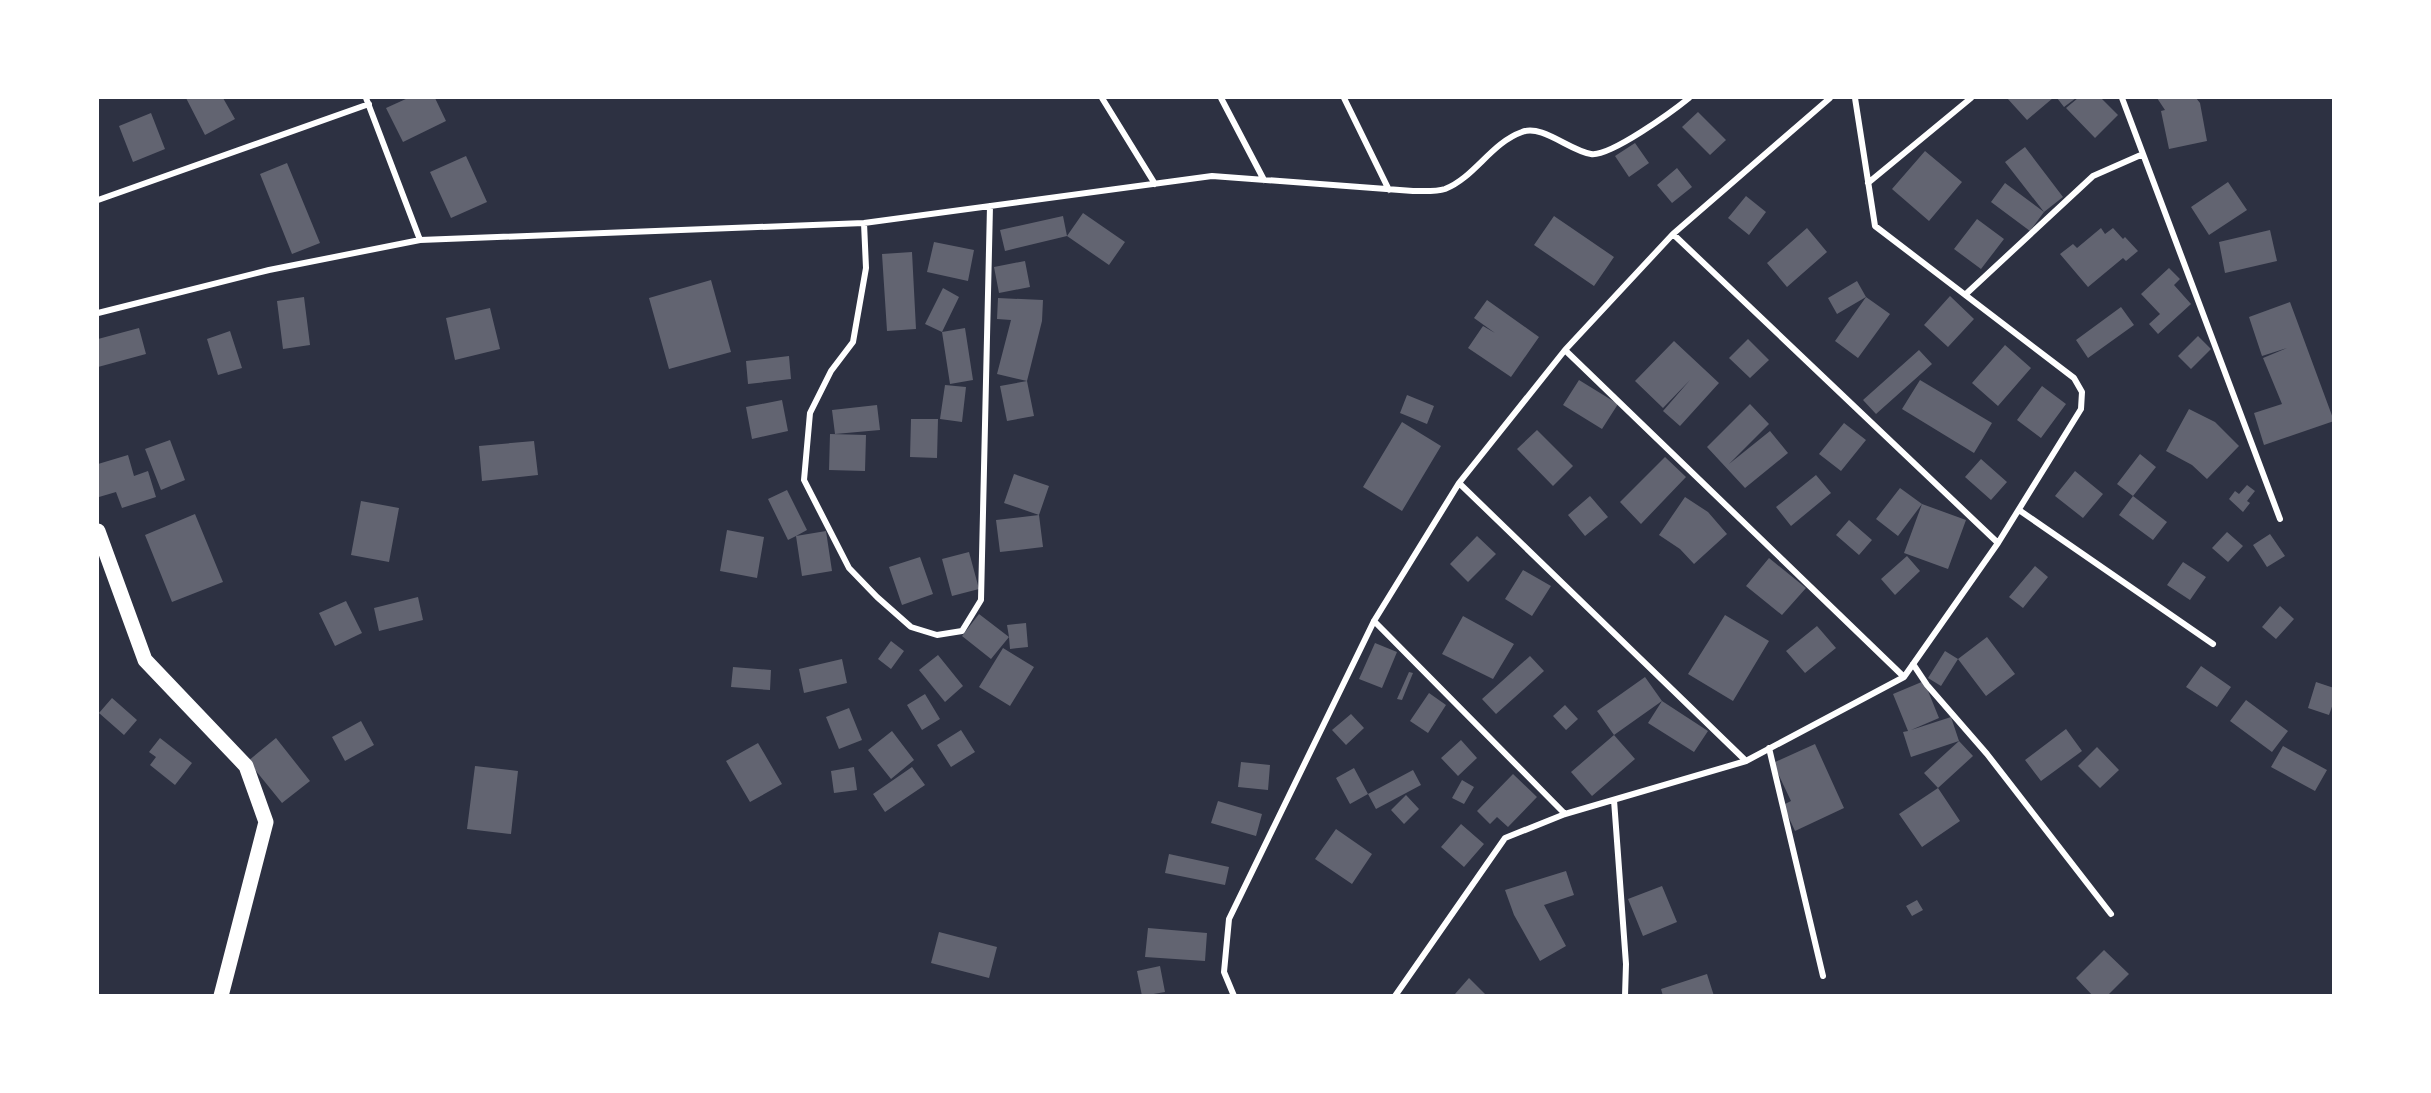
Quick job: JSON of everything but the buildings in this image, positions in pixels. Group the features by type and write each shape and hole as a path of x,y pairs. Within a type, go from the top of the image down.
{"main road":[{"path":"98,531 145,660 246,766 266,822 221,996"}],"street":[{"path":"1102,98 1155,184"},
{"path":"1221,98 1264,180"},
{"path":"1344,98 1389,190"},
{"path":"98,313 268,270 420,240 864,223 1212,176 1389,190 1444,189 1466,175 1504,140 1525,130 1541,133 1592,154 1609,149 1662,119 1689,98"},
{"path":"1234,996 1224,972 1229,919 1374,621 1459,483 1565,350 1673,234 1830,98"},
{"path":"1395,996 1505,838 1566,814 1746,760 1904,677 1998,543 2081,409 2082,392 2074,378 1875,226 1855,98"},
{"path":"1868,183 1971,98"},
{"path":"2122,98 2280,519"},
{"path":"98,200 367,101 420,240"},
{"path":"1966,294 2093,176 2143,154"},
{"path":"864,223 866,268 853,342 831,371 810,412 804,480 849,568 911,627 937,635 962,631 981,600 990,206"},
{"path":"1673,234 1998,543"},
{"path":"1565,350 1904,677"},
{"path":"1459,483 1746,760"},
{"path":"2019,510 2213,644"},
{"path":"1374,621 1566,814"},
{"path":"1913,664 1927,685 1987,754 2110,914"},
{"path":"1769,748 1823,976"},
{"path":"1614,800 1626,964 1625,996"}]}
